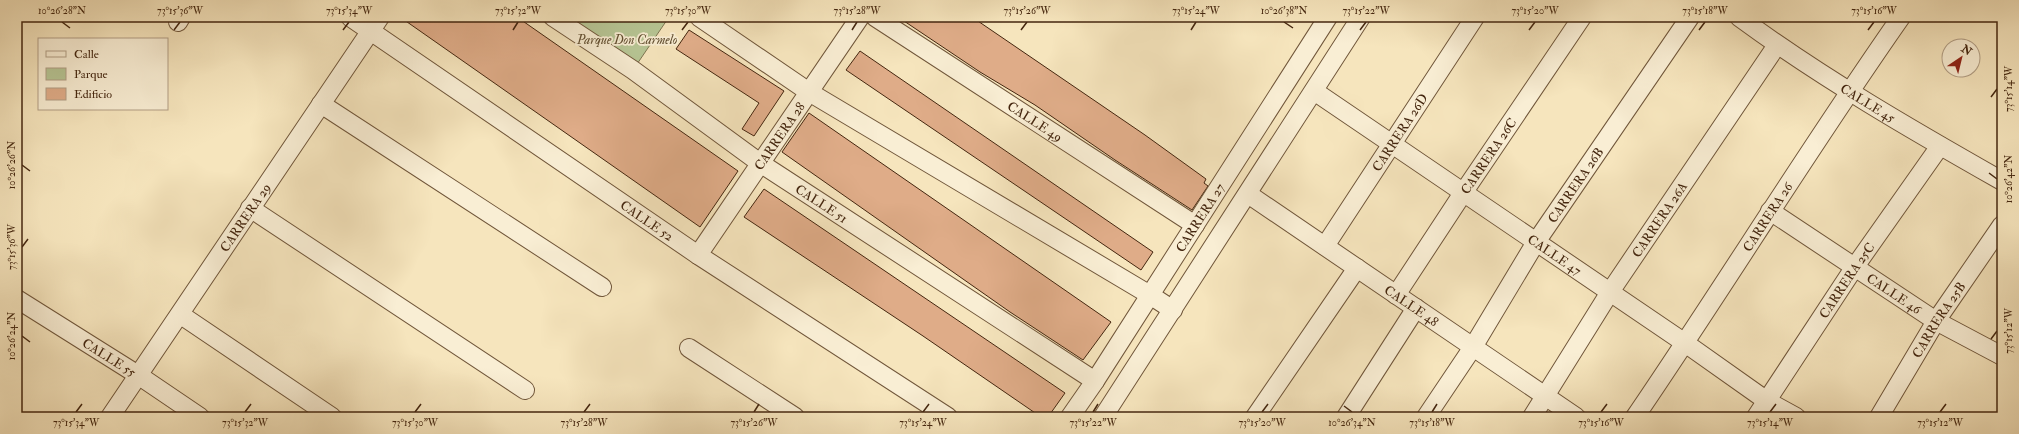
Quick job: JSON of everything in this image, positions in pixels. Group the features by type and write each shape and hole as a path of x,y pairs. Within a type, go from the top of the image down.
{"street":[{"name":"CALLE 52","path":"350,17 375,24 698,255 948,417"},
{"name":"CALLE 51","path":"554,17 633,70 760,163 1095,381"},
{"path":"699,17 809,92 1173,310"},
{"name":"CARRERA 28","path":"698,255 860,17"},
{"name":"CALLE 49","path":"875,17 1195,225"},
{"name":"CARRERA 27","path":"1070,417 1095,381 1328,17"},
{"path":"1103,417 1361,17"},
{"name":"CARRERA 26D","path":"1325,246 1474,17"},
{"name":"CARRERA 26C","path":"1396,295 1463,192 1582,17"},
{"name":"CARRERA 26B","path":"1426,417 1473,347 1536,242 1690,17"},
{"name":"CALLE 45","path":"1739,17 1777,45 1940,146 2002,181"},
{"name":"CARRERA 26","path":"1635,417 1685,343 1770,211 1901,17"},
{"name":"CARRERA 29","path":"110,417 181,315 250,208 375,24"},
{"name":"CARRERA 26A","path":"1532,417 1610,292 1777,45"},
{"name":"CALLE 47","path":"1314,91 1685,343 1766,401 1796,417"},
{"path":"321,104 602,287"},
{"name":"CARRERA 25C","path":"1756,417 1854,268 1940,146"},
{"name":"CALLE 48","path":"1248,194 1576,417"},
{"path":"250,208 525,390"},
{"name":"CALLE 46","path":"1770,211 1936,321 2002,356"},
{"name":"CARRERA 25B","path":"1879,417 1936,321 2002,225"},
{"path":"1255,417 1357,268"},
{"name":"CALLE 55","path":"17,299 138,375 200,417"},
{"path":"1346,417 1416,308"},
{"path":"181,315 332,417"},
{"path":"689,348 795,417"}],"green space":[{"name":"Parque Don Carmelo","path":"551,17 669,17 633,70"}],"building":[{"path":"400,17 517,17 738,171 700,227"},
{"path":"898,17 972,17 1145,135 1206,179 1204,183 1208,186 1192,210 1115,160 1035,105 980,72"},
{"path":"689,30 784,91 754,136 742,129 759,103 676,49"},
{"path":"860,51 1153,252 1141,270 846,70"},
{"path":"809,113 1111,322 1083,360 1010,312 782,152"},
{"path":"764,189 1065,393 1048,417 1041,417 923,336 744,217"}]}
